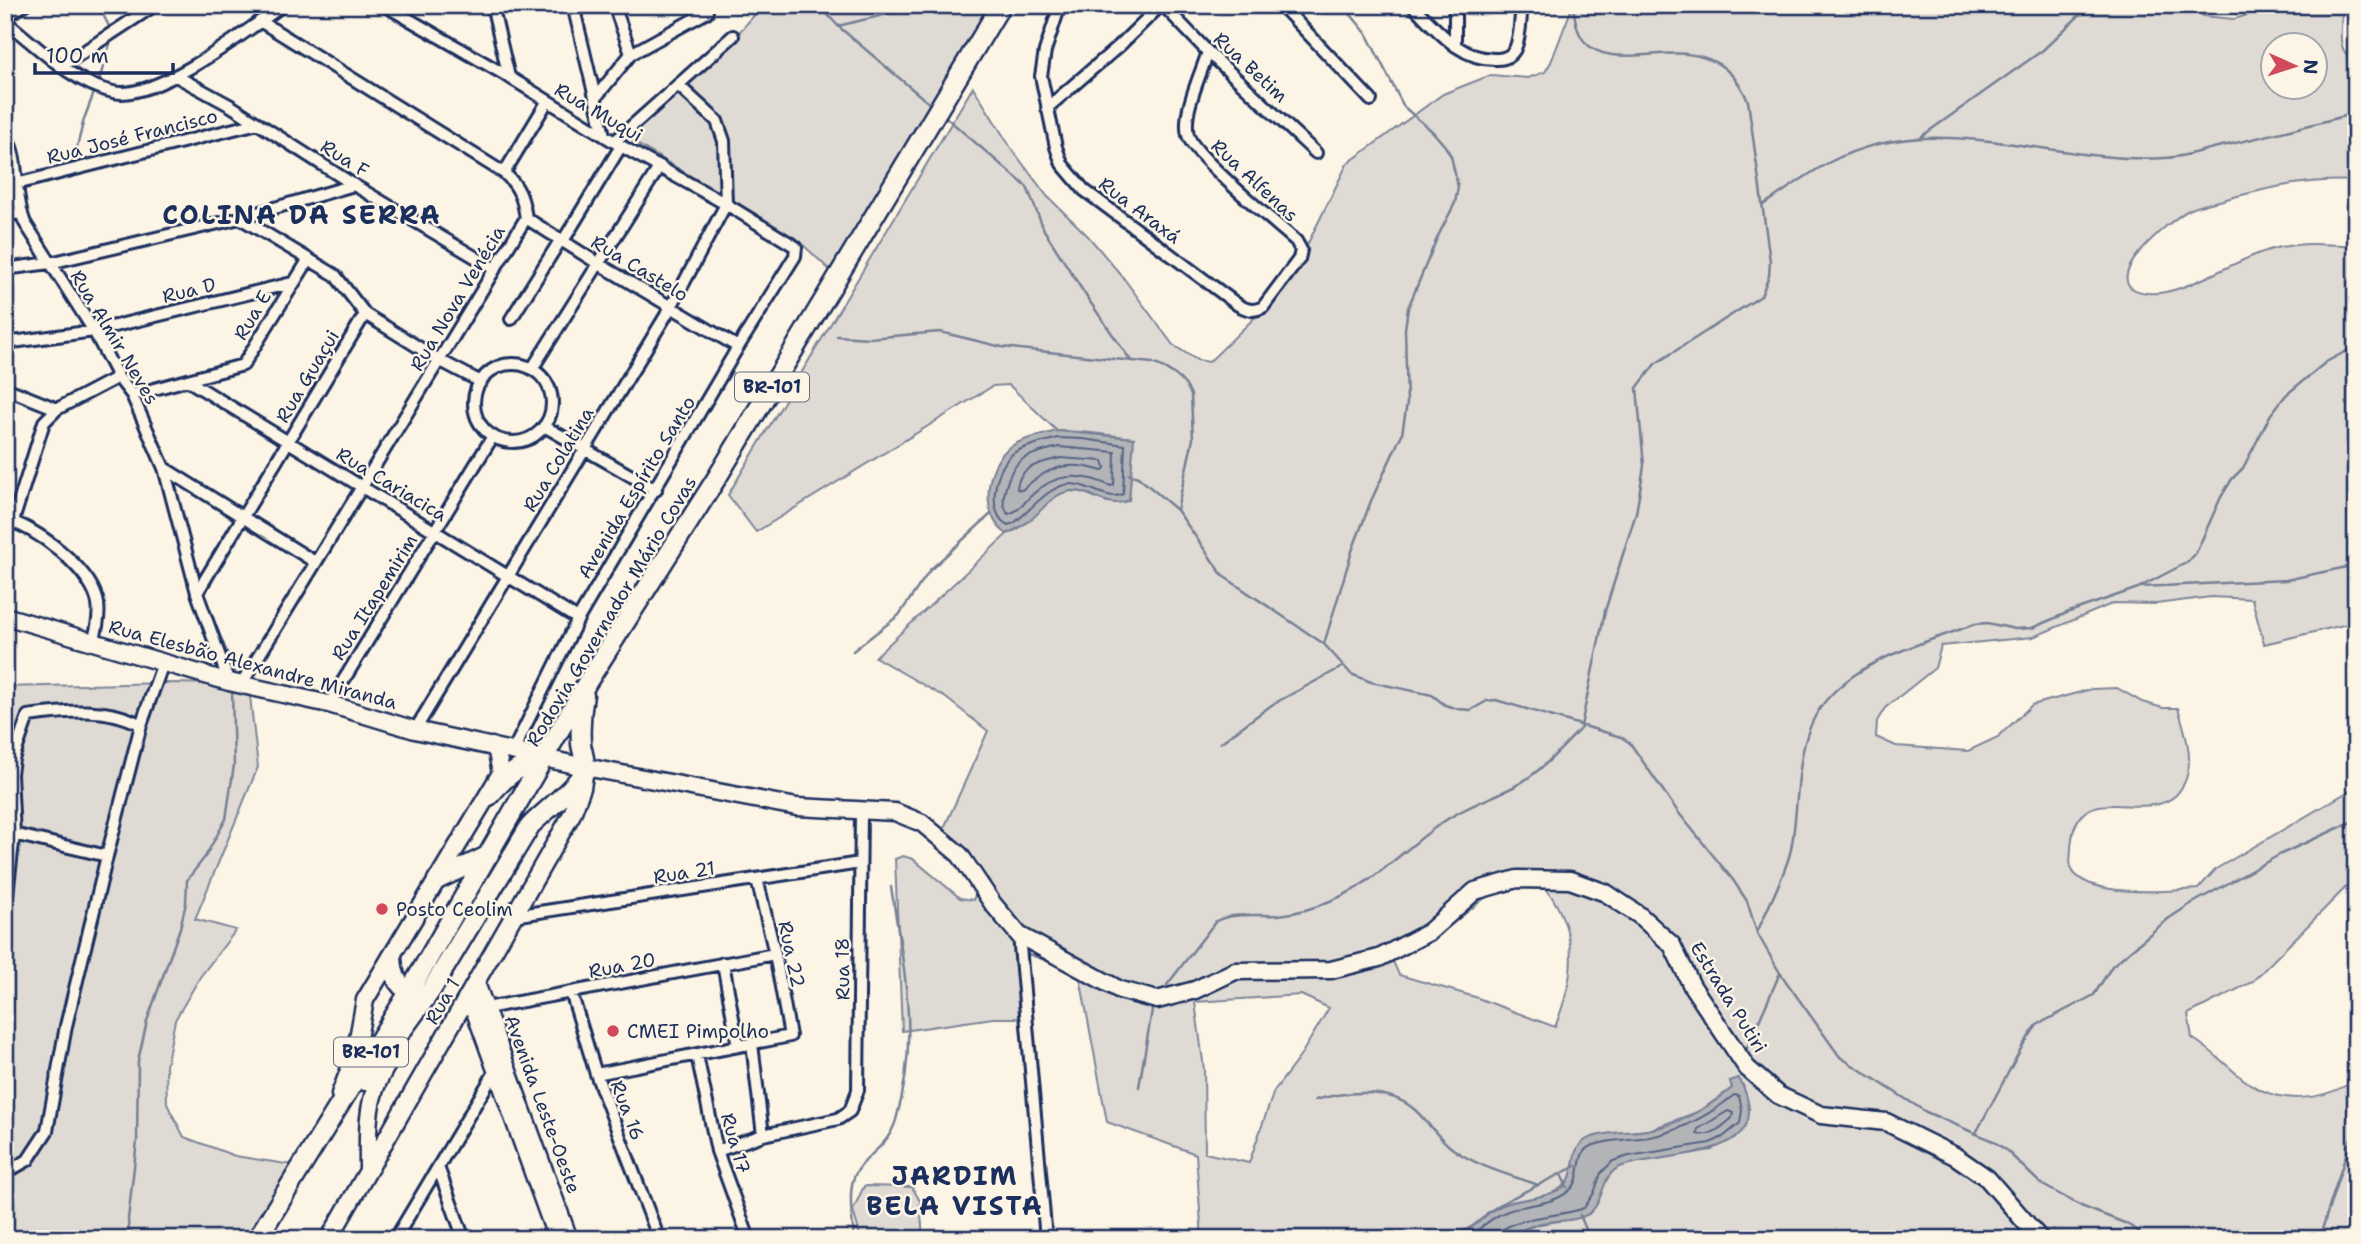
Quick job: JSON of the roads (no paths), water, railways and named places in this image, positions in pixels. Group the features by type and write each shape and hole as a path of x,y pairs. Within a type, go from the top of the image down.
{"main road":[{"name":"Rodovia Governador Mário Covas","path":"257,1239 409,992 588,681 718,477 1001,5"},
{"path":"320,1134 367,1079 430,992 530,826 568,791 585,767 580,726 588,681"},
{"path":"489,796 519,767 546,757"},
{"path":"437,880 489,855"},
{"path":"392,957 397,983 409,992 419,995 430,992"}],"street":[{"path":"24,5 5,19 62,66 88,82 114,93 131,93 176,76 282,5"},
{"path":"62,66 155,5"},
{"name":"Rua Muqui","path":"384,5 796,247"},
{"path":"492,5 509,77"},
{"path":"573,5 604,135"},
{"path":"614,5 631,54"},
{"name":"Rua Araxá","path":"1060,5 1045,51 1041,76 1062,164 1084,190 1238,306 1252,310"},
{"path":"1047,108 1119,47 1162,5"},
{"name":"Rua Betim","path":"1162,5 1316,153"},
{"path":"1281,5 1371,100"},
{"path":"1412,5 1455,45 1466,53 1484,59 1509,56 1518,39 1522,5"},
{"path":"1455,5 1455,45"},
{"path":"596,97 631,54 707,12"},
{"name":"Rua Nova Venécia","path":"235,684 316,562 526,218 521,195 504,173 260,21"},
{"path":"511,319 562,240 618,144 733,36"},
{"name":"Rua Alfenas","path":"1208,52 1187,121 1188,136 1201,155 1296,241 1301,250 1299,259 1263,307 1252,310"},
{"name":"Rua F","path":"176,76 258,123 354,185 495,269"},
{"path":"678,85 717,121 724,141 726,204"},
{"path":"504,173 547,102"},
{"name":"Rua José Francisco","path":"16,184 258,123"},
{"name":"Rua Almir Neves","path":"5,134 12,149 20,213 94,331 118,377 132,395 164,468 197,593 235,684"},
{"path":"532,369 660,166"},
{"path":"11,268 50,263 240,218 354,185"},
{"name":"Rua Colatina","path":"415,730 671,307 726,204"},
{"path":"5,215 20,213"},
{"path":"240,218 309,258 340,280 365,314 439,360 481,382"},
{"name":"Rua Castelo","path":"526,218 738,347"},
{"name":"Avenida Espírito Santo","path":"513,751 578,619 738,347 795,256 796,247"},
{"name":"Rua E","path":"132,395 243,365 309,258"},
{"name":"Rua D","path":"5,343 94,331 292,284"},
{"name":"Rua Guaçui","path":"197,593 365,314"},
{"path":"506,365 532,369 543,378 551,395 548,421 540,432 524,441 510,442 492,436 479,422 474,409 475,395 481,382 486,375 506,365"},
{"path":"93,642 98,627 97,600 87,579 53,544 9,521 44,422 57,409 118,377"},
{"name":"Rua Cariacica","path":"187,380 578,619"},
{"path":"5,388 57,409"},
{"path":"544,426 656,490"},
{"name":"Rua Itapemirim","path":"329,704 492,436"},
{"path":"164,468 316,562"},
{"name":"Rua Elesbão Alexandre Miranda","path":"5,616 235,684 329,704 415,730 585,767 797,807 861,812"},
{"path":"5,1173 28,1160 47,1131 66,1026 107,856 141,725 163,663"},
{"path":"5,912 11,774 13,758 28,716 89,712 127,716 141,725"},
{"path":"492,746 499,756 501,773"},
{"path":"333,1113 355,1055 365,1000 489,796 513,751"},
{"name":"Rua 1","path":"329,1239 368,1170 477,999 513,916 578,802 585,767"},
{"path":"547,808 562,813 568,820"},
{"name":"Rua 18","path":"763,1135 838,1119 850,1111 858,1090 861,812"},
{"name":"Estrada Putiri","path":"861,812 895,812 922,822 960,855 993,904 1019,935 1120,990 1157,1000 1195,990 1235,971 1331,970 1379,958 1430,932 1475,891 1517,880 1570,880 1606,893 1639,915 1672,945 1692,986 1747,1068 1778,1096 1821,1115 1886,1122 1955,1156 1987,1178 2040,1239"},
{"path":"10,833 107,856"},
{"name":"Rua 21","path":"513,916 860,863"},
{"name":"Rua 22","path":"752,1044 790,1036 775,954 757,879"},
{"path":"1019,935 1046,1239"},
{"name":"Rua 20","path":"477,999 571,992 775,954"},
{"path":"723,963 738,1046"},
{"name":"Rua 16","path":"571,992 596,1074 659,1239"},
{"name":"Avenida Leste-Oeste","path":"477,999 569,1239"},
{"path":"368,1170 368,1131 377,1085 412,1017"},
{"path":"596,1074 752,1044 763,1135 717,1151"},
{"name":"Rua 17","path":"696,1055 717,1151 749,1239"},
{"path":"395,1239 502,1068"},
{"name":"Avenida Leste-Oeste","path":"502,1068 557,1239"},
{"path":"438,1167 464,1239"}],"water":[{"path":"1057,431 1134,438 1129,500 1114,503 1079,491 1065,492 1007,534 992,516 989,503 995,465 1015,444"},
{"path":"1738,1078 1746,1095 1749,1113 1744,1128 1732,1139 1695,1153 1620,1167 1609,1176 1597,1203 1583,1217 1541,1223 1495,1239 1441,1239 1471,1227 1500,1206 1562,1188 1570,1178 1576,1151 1584,1141 1606,1134 1658,1128 1681,1120 1723,1095 1732,1088 1730,1081"}],"waterway":[{"path":"98,5 111,30"},
{"path":"819,5 838,26 931,105"},
{"path":"838,26 925,5"},
{"path":"1324,644 1352,551 1371,501 1402,434 1407,403 1405,329 1408,308 1437,238 1455,203 1458,187 1451,156 1445,146 1404,107 1366,33 1343,5"},
{"path":"1573,5 1581,37 1600,52 1619,56 1689,54 1712,60 1732,75 1748,101 1770,261 1769,276 1761,296 1655,364 1637,388 1644,466 1636,513 1605,611 1581,726"},
{"path":"1922,136 2043,50 2090,5"},
{"path":"98,84 112,37"},
{"path":"72,167 84,119 95,90"},
{"path":"1763,205 1830,162 1870,146 1911,139 1953,138 2123,158 2165,158 2356,113"},
{"path":"942,114 1027,187 1044,230 1131,361"},
{"path":"837,336 869,338 940,332 1002,347 1152,363 1164,368 1180,379 1191,395 1193,439 1177,510"},
{"path":"1757,933 1789,859 1803,749 1817,713 1829,697 1861,671 1898,652 1975,624 1987,623 2015,629 2032,628 2138,588 2188,562 2196,553 2221,497 2232,479 2243,468 2271,414 2286,395 2326,362 2356,346"},
{"path":"1129,474 1138,477 1177,510 1223,576 1324,644 1351,674 1371,682 1432,695 1445,705 1458,709 1471,710 1487,701 1496,700 1621,737 1630,743 1678,812 1733,880 1747,901 1757,933 1780,973 1840,1057 1926,1112 1993,1141 2041,1184 2081,1206 2127,1224 2144,1239"},
{"path":"853,651 899,615 930,570 991,514"},
{"path":"2141,587 2286,580 2356,565"},
{"path":"207,604 235,672"},
{"path":"1220,743 1273,704 1344,666"},
{"path":"129,1239 128,1219 137,1141 138,1061 147,1021 180,928 186,903 187,880 205,857 226,819 234,765 232,691"},
{"path":"1167,985 1216,921 1238,915 1292,913 1346,894 1375,876 1451,817 1527,778 1547,763 1582,727"},
{"path":"1976,1133 2023,1045 2037,1025 2094,995 2112,966 2189,905 2281,854 2356,820"},
{"path":"854,1239 851,1198 855,1175 892,1130 903,1090 907,1061 905,975 891,887"},
{"path":"1745,1053 1780,973"},
{"path":"1139,1087 1153,1004"},
{"path":"1315,1100 1353,1093 1393,1097 1415,1110 1453,1149 1494,1170 1538,1185"},
{"path":"2319,1239 2356,1123"},
{"path":"1486,1214 1502,1203 1576,1166"},
{"path":"1561,1174 1567,1187"},
{"path":"1580,1215 1590,1239"}],"place":[{"name":"Posto Ceolim","path":"382,909"},
{"name":"CMEI Pimpolho","path":"613,1031"}],"district":[{"name":"COLINA DA SERRA","path":"302,215"},
{"name":"JARDIM BELA VISTA","path":"955,1191"}]}
